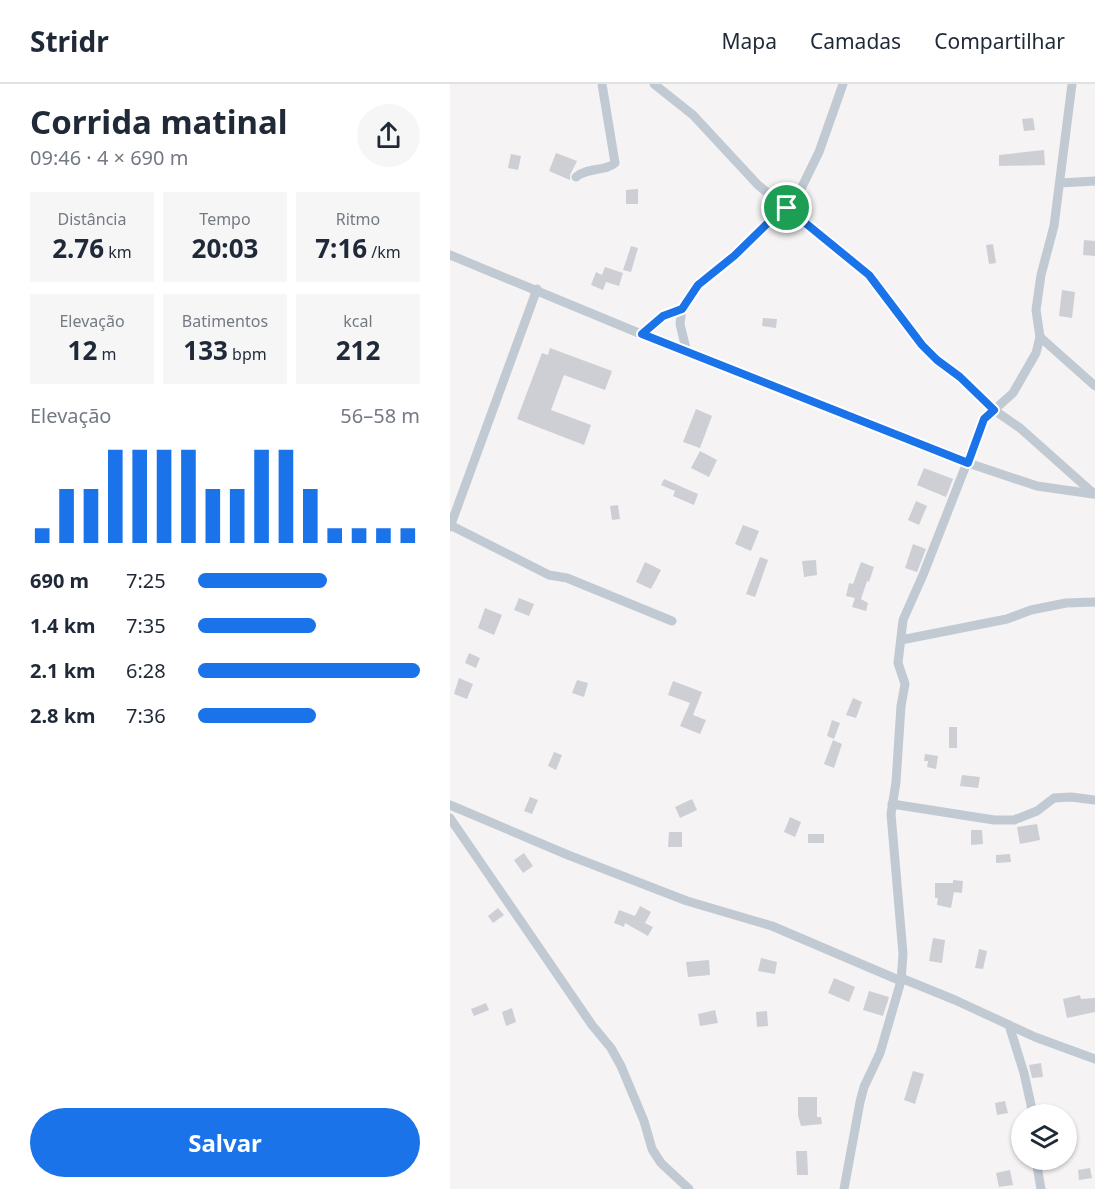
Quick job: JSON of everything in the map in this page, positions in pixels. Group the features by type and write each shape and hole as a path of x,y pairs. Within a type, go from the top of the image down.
{"street":[{"path":"576,177 585,171 611,167 615,163 602,84"},
{"path":"654,84 693,115 753,180 869,275 922,345 937,360 960,377 994,410 1020,428 1094,495"},
{"path":"687,353 680,324 682,309 698,285 741,250 775,216 796,199 819,152 843,84"},
{"path":"844,1189 864,1087 880,1053 901,980 903,954 892,804 905,684 898,663 903,620 984,419 1013,393 1036,353 1040,337 1036,310 1041,276 1054,226 1072,84"},
{"path":"1060,183 1095,181"},
{"path":"450,255 537,289 687,353 968,463 1037,486 1094,495"},
{"path":"537,289 450,526 549,574 567,578 672,621"},
{"path":"642,334 663,316 682,309"},
{"path":"1040,337 1095,386"},
{"path":"901,640 1066,603 1095,602"},
{"path":"892,804 994,820 1014,820 1037,811 1054,798 1071,797 1095,800"},
{"path":"450,805 568,855 687,901 772,926 955,1000 1035,1037 1095,1059"},
{"path":"450,818 592,1025 611,1048 644,1121 652,1149 661,1163 689,1189"},
{"path":"1009,1025 1031,1104"},
{"path":"1038,1170 1041,1189"}],"building":[{"path":"1033,118 1035,130 1024,131 1022,119"},
{"path":"1044,150 1045,165 999,166 999,155"},
{"path":"556,153 577,161 570,180 549,171"},
{"path":"511,154 521,156 518,170 508,168"},
{"path":"638,189 638,204 626,204 626,190"},
{"path":"1084,240 1095,241 1095,256 1083,255"},
{"path":"993,244 996,263 989,264 986,245"},
{"path":"631,246 638,248 631,272 623,270"},
{"path":"605,267 623,273 619,286 606,282 603,290 591,285 596,272 602,275"},
{"path":"1062,290 1075,292 1072,318 1059,316"},
{"path":"763,318 777,319 776,328 762,326"},
{"path":"550,348 612,371 605,390 564,375 551,410 591,425 584,445 517,419 542,353 548,355"},
{"path":"696,409 712,416 700,448 683,442"},
{"path":"700,451 717,460 709,477 691,468"},
{"path":"924,468 953,479 946,497 917,485"},
{"path":"664,479 698,494 694,505 673,496 675,491 661,485"},
{"path":"916,501 927,506 919,525 908,520"},
{"path":"618,505 620,519 612,520 610,506"},
{"path":"743,525 759,531 751,551 735,544"},
{"path":"913,544 926,549 917,572 905,568"},
{"path":"760,557 768,560 755,597 746,594"},
{"path":"816,560 817,575 804,577 802,561"},
{"path":"645,562 661,570 651,589 636,582"},
{"path":"861,562 874,567 861,599 868,603 866,611 852,607 855,598 846,596 849,583 853,584"},
{"path":"519,598 534,604 529,616 514,610"},
{"path":"485,608 502,615 494,635 478,628"},
{"path":"469,653 480,658 476,668 465,663"},
{"path":"459,678 473,684 467,699 454,694"},
{"path":"577,680 588,683 584,697 572,693"},
{"path":"673,681 702,692 693,715 706,720 700,734 680,726 690,703 668,695"},
{"path":"853,698 862,702 856,718 846,715"},
{"path":"832,720 840,723 834,739 827,736"},
{"path":"949,727 957,727 957,748 949,748"},
{"path":"833,740 842,744 834,768 824,764"},
{"path":"554,752 562,755 556,770 548,766"},
{"path":"925,754 938,756 936,769 927,767 928,761 924,761"},
{"path":"962,775 980,777 978,788 960,786"},
{"path":"530,797 538,800 532,814 524,811"},
{"path":"692,799 697,810 680,818 675,807"},
{"path":"790,817 801,822 795,837 784,832"},
{"path":"1037,824 1040,840 1020,844 1017,827"},
{"path":"971,830 982,830 983,844 971,845"},
{"path":"669,832 682,832 682,847 668,847"},
{"path":"808,834 824,834 824,843 808,843"},
{"path":"524,853 533,866 523,873 514,860"},
{"path":"1010,854 1011,862 996,863 996,855"},
{"path":"953,880 963,881 962,893 954,892 951,908 937,905 935,883 953,883"},
{"path":"640,906 651,912 645,923 653,927 648,936 625,923 624,927 614,923 619,910 635,916"},
{"path":"498,908 504,915 493,923 488,916"},
{"path":"933,938 945,940 942,963 929,961"},
{"path":"979,949 987,951 983,969 975,968"},
{"path":"761,958 777,962 775,974 758,971"},
{"path":"709,960 710,975 688,977 686,962"},
{"path":"834,978 855,987 849,1002 828,993"},
{"path":"869,991 889,997 883,1016 863,1010"},
{"path":"1080,995 1081,999 1095,998 1095,1012 1067,1018 1063,999"},
{"path":"486,1003 489,1010 474,1016 471,1009"},
{"path":"512,1008 516,1022 506,1026 502,1012"},
{"path":"715,1010 718,1023 700,1026 698,1014"},
{"path":"767,1011 768,1026 757,1027 756,1012"},
{"path":"1041,1063 1043,1077 1032,1078 1029,1065"},
{"path":"913,1071 924,1074 915,1104 904,1100"},
{"path":"798,1097 817,1097 817,1117 821,1117 822,1124 801,1126 798,1116"},
{"path":"1005,1101 1008,1113 997,1115 995,1103"},
{"path":"796,1151 807,1151 808,1175 797,1175"},
{"path":"1090,1168 1092,1178 1079,1180 1078,1170"},
{"path":"1010,1170 1013,1185 999,1187 996,1173"}],"route":[{"path":"787,208 869,275 922,345 994,410 984,419 968,463 642,334 663,316 682,309 698,285 734,256 775,216 787,208"}]}
